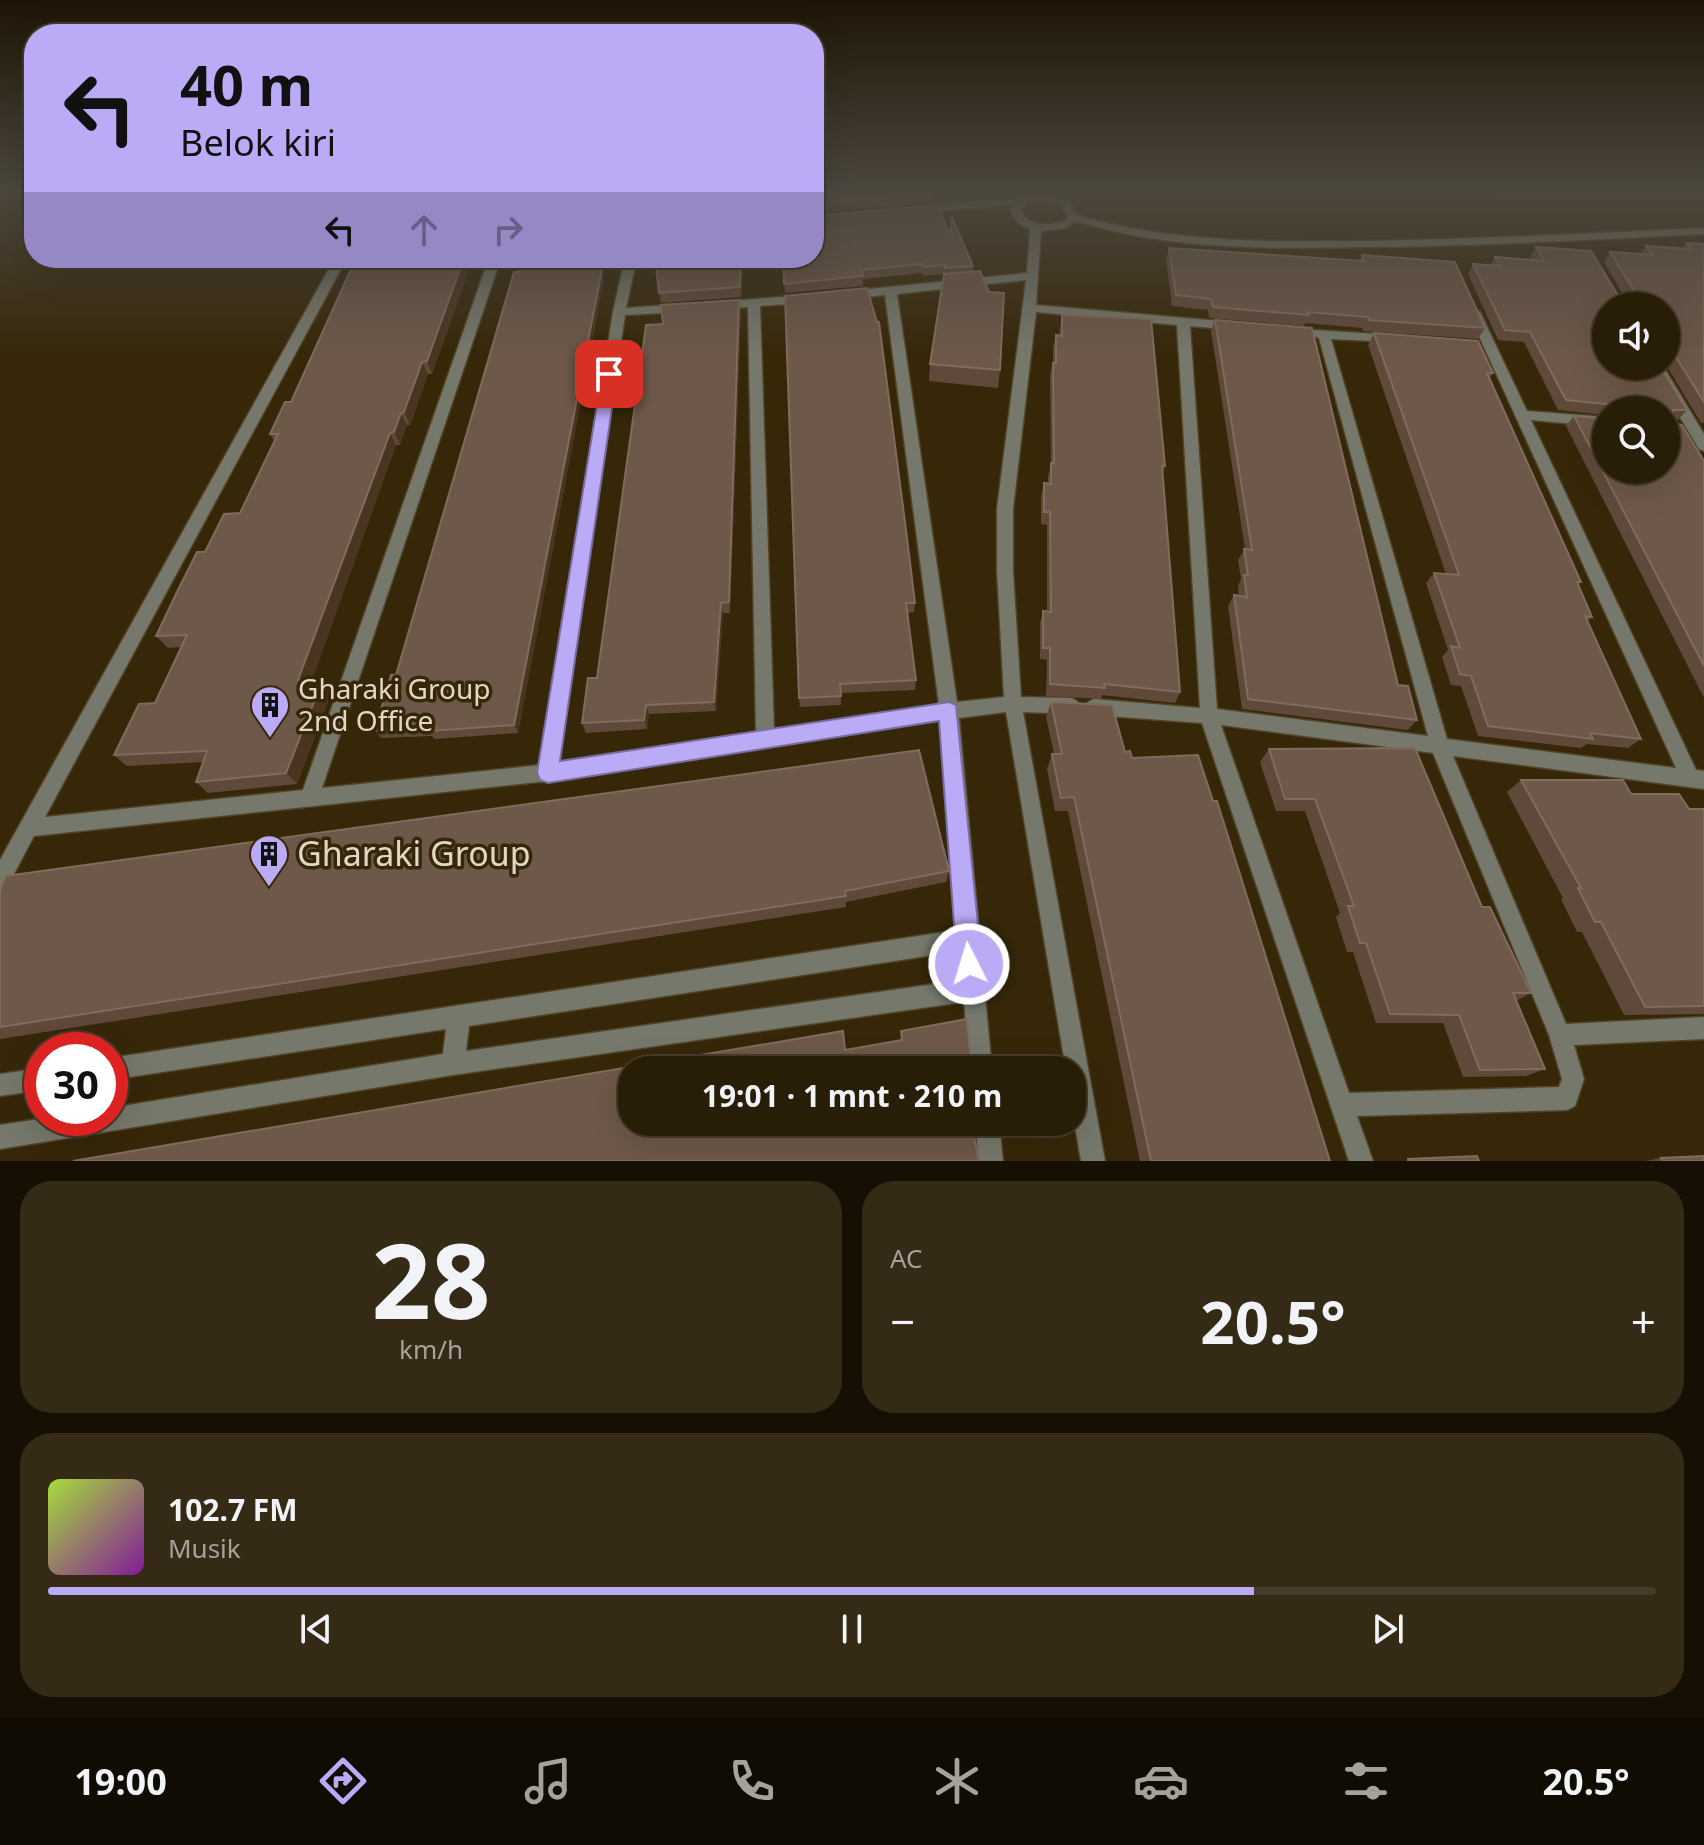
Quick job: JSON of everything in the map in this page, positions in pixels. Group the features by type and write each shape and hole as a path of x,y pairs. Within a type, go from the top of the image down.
{"street":[{"path":"1034,246 1030,308 1005,509 1005,571 1013,704 1093,1161"},
{"path":"1341,246 1447,249 1481,246"},
{"path":"1585,246 1588,251"},
{"path":"0,880 335,268"},
{"path":"309,799 492,268"},
{"path":"548,773 619,312 629,268"},
{"path":"830,296 1031,276"},
{"path":"891,291 949,711 971,990 979,1056"},
{"path":"1466,294 1481,345 1524,415 1697,779"},
{"path":"709,306 815,298"},
{"path":"754,303 765,741"},
{"path":"619,312 694,307"},
{"path":"1030,308 1246,327"},
{"path":"1183,322 1209,716 1361,1161"},
{"path":"1293,332 1399,340"},
{"path":"1324,335 1440,747 1560,1035 1573,1079 1567,1098 1342,1105"},
{"path":"1664,380 1704,446"},
{"path":"1524,415 1592,421"},
{"path":"27,828 548,773 949,711 1013,704 1209,716 1697,779"},
{"path":"128,1066 967,939"},
{"path":"0,1137 453,1064 971,990"},
{"path":"453,1064 459,1016"},
{"path":"1560,1035 1704,1028"},
{"path":"0,1085 24,1082"},
{"path":"988,1136 991,1161"}],"building":[{"path":"824,246 965,246 973,266 945,268 946,265 923,267 922,264 861,270 863,276 784,284 783,268 824,268"},
{"path":"1646,246 1691,249 1689,246 1704,246 1704,402 1680,364 1680,292 1635,292 1610,252 1653,255"},
{"path":"1536,247 1591,251 1616,292 1592,292 1592,380 1669,380 1678,396 1592,396 1592,403 1566,400 1530,332 1505,330 1473,264 1500,266 1495,257 1544,261"},
{"path":"1169,248 1364,261 1362,255 1455,262 1485,328 1213,307 1211,299 1176,295"},
{"path":"351,268 460,268 427,361 422,362 404,412 394,432 390,433 298,680 323,679 286,773 196,782 207,751 114,755 139,704 155,703 187,635 156,636 197,552 205,552 224,514 240,513 278,434 270,434 285,402 291,402"},
{"path":"520,268 602,269 514,725 429,731 430,728 375,730 391,675 396,675 514,272 519,272"},
{"path":"656,268 741,268 740,287 659,293"},
{"path":"980,271 989,292 1004,293 1000,370 930,364 944,274"},
{"path":"867,288 879,322 906,530 915,603 906,603 916,680 840,684 841,696 799,698 785,296"},
{"path":"739,300 729,602 721,603 714,702 646,705 644,720 582,723 588,678 597,678 646,325 663,324 661,305"},
{"path":"1062,315 1151,319 1165,466 1162,466 1180,692 1104,684 1105,688 1050,684 1050,648 1043,648 1043,611 1051,612 1050,512 1044,512 1044,483 1051,484 1051,463 1054,463 1053,363 1056,363 1056,335 1062,336"},
{"path":"1215,320 1312,328 1398,685 1408,686 1417,720 1248,699 1234,595 1247,597 1244,549 1252,550"},
{"path":"1374,333 1478,341 1493,373 1487,373 1581,582 1577,582 1592,617 1585,616 1641,739 1590,733 1593,739 1488,726 1471,676 1460,674 1451,646 1460,648 1434,573 1459,575"},
{"path":"1574,416 1592,418 1592,451"},
{"path":"1680,424 1704,461 1704,666 1609,484 1680,484"},
{"path":"1051,702 1112,705 1125,752 1130,751 1132,758 1198,755 1213,801 1217,801 1330,1161 1151,1161 1074,797 1061,798 1052,754 1062,754"},
{"path":"1415,748 1482,907 1490,907 1531,993 1513,993 1545,1069 1480,1070 1459,1015 1390,1014 1366,943 1360,943 1348,906 1354,906 1315,799 1285,799 1269,749"},
{"path":"919,750 949,871 845,891 846,896 0,1027 0,890 6,876"},
{"path":"1521,780 1623,780 1631,794 1679,794 1689,809 1704,809 1704,1006 1645,1007 1601,922 1595,922 1578,888 1581,888"},
{"path":"967,1019 970,1056 695,1056 843,1031 845,1050 902,1040 901,1031"},
{"path":"618,1069 618,1136 974,1136 979,1161 73,1161"},
{"path":"1477,1156 1479,1161 1408,1161 1408,1159"},
{"path":"1704,1156 1704,1161 1663,1161 1661,1158"}],"place":[{"name":"Gharaki Group 2nd Office","path":"270,739"},
{"name":"Gharaki Group","path":"269,888"}],"route":[{"path":"609,374 548,773 949,711 969,964"}]}
